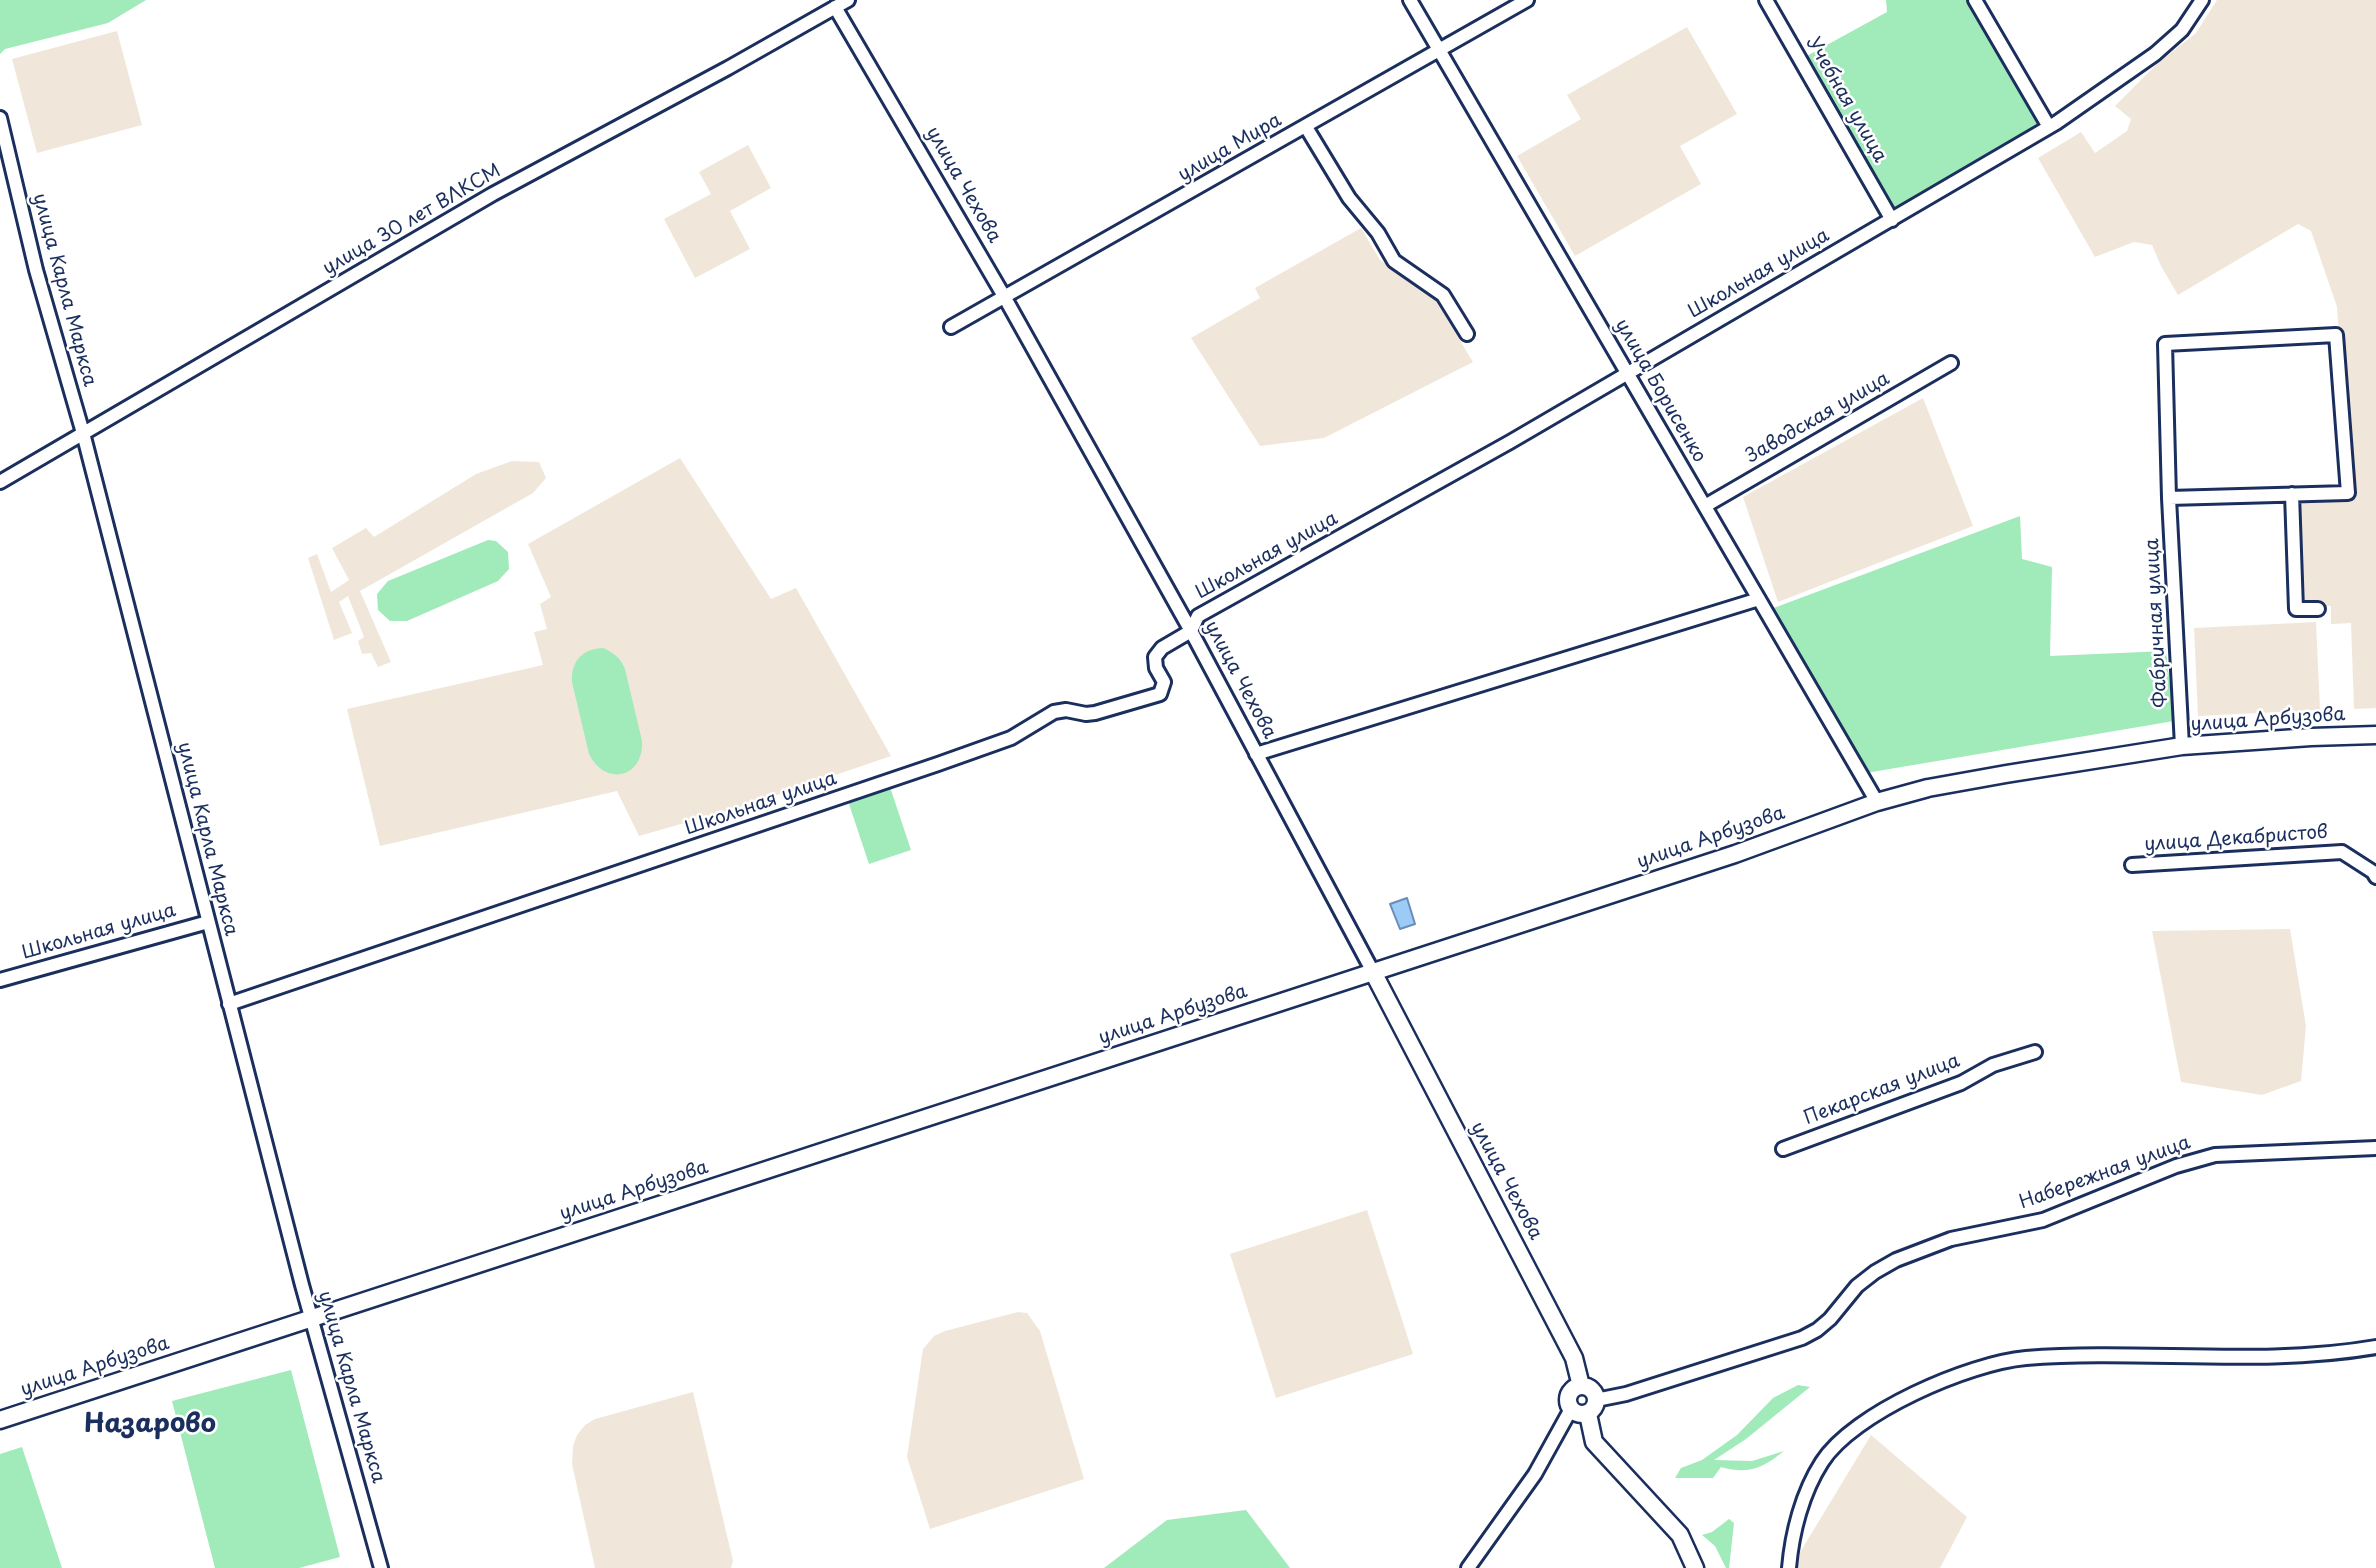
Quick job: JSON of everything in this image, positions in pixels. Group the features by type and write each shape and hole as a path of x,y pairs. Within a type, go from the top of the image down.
{"street":[{"name":"улица 30 лет ВЛКСМ","path":"0,482 493,194 728,68 848,0"},
{"name":"улица Борисенко","path":"1410,0 1877,802"},
{"name":"улица Мира","path":"951,327 1527,0"},
{"name":"Учебная улица","path":"1766,0 1892,220"},
{"path":"1975,0 2049,127"},
{"name":"Школьная улица","path":"229,1004 1011,738 1054,712 1066,710 1095,713 1160,694 1164,682 1156,668 1155,657 1162,648 1191,631 1198,616 1510,442 2049,127 2155,54 2182,30 2202,0"},
{"name":"улица Чехова","path":"835,7 1005,298 1191,631 1568,1345 1581,1387"},
{"name":"улица Карла Маркса","path":"0,118 36,270 83,433 229,1004 381,1568"},
{"path":"1306,127 1349,198 1378,233 1394,261 1443,295 1467,334"},
{"name":"Фабричная улица","path":"2169,498 2348,493 2336,335 2165,344 2169,498 2182,746"},
{"name":"Заводская улица","path":"1704,506 1951,363"},
{"path":"2292,494 2296,609 2318,609"},
{"path":"1256,754 1759,599"},
{"name":"улица Арбузова","path":"0,1420 1735,854 1877,802 1928,788 1993,776 2182,746 2376,735"},
{"name":"улица Декабристов","path":"2132,865 2342,852 2373,872 2376,877"},
{"name":"Школьная улица","path":"0,980 208,922"},
{"name":"Пекарская улица","path":"1783,1149 1961,1083 1993,1065 2035,1052"},
{"name":"Набережная улица","path":"1596,1399 1626,1394 1802,1338 1830,1319 1857,1286 1896,1261 1969,1234 2061,1214 2176,1166 2215,1155 2258,1151 2376,1148"},
{"path":"1789,1568 1791,1542 1810,1484 1822,1461 1843,1438 1884,1410 1928,1386 1974,1370 2023,1358 2164,1354 2257,1357 2376,1347"},
{"path":"1576,1386 1588,1387 1596,1395 1596,1399 1596,1406 1588,1414 1576,1414 1568,1406 1568,1395 1576,1386"},
{"path":"1468,1568 1535,1474 1571,1409"},
{"path":"1588,1414 1594,1442 1680,1535 1695,1568"}],"shaded area":[{"path":"2217,0 2376,0 2376,708 2354,709 2351,623 2331,624 2331,606 2305,606 2297,497 2350,496 2337,307 2311,231 2298,224 2178,295 2152,245 2134,242 2095,257 2038,158 2081,132 2095,153 2127,131 2131,119 2115,106 2158,63 2196,33"},
{"path":"1687,27 1737,114 1680,146 1701,184 1575,256 1517,156 1581,119 1567,95"},
{"path":"117,31 142,125 37,153 12,59"},
{"path":"748,145 771,188 730,211 750,249 695,278 664,219 711,194 699,172"},
{"path":"1361,228 1380,260 1433,296 1473,362 1324,438 1260,446 1191,338 1260,298 1255,288"},
{"path":"1923,398 1973,526 1778,602 1743,497"},
{"path":"680,458 771,599 796,588 891,756 751,804 639,836 617,791 380,846 347,709 543,665 534,632 547,629 540,604 551,597 528,544"},
{"path":"512,461 539,462 546,478 533,493 360,591 391,662 378,667 371,653 362,654 358,641 364,637 348,596 339,602 352,633 334,640 308,558 317,554 331,592 349,580 332,548 366,528 374,537 476,474"},
{"path":"2316,622 2320,710 2198,716 2194,628"},
{"path":"2290,929 2306,1026 2301,1081 2262,1095 2181,1082 2152,931"},
{"path":"1367,1210 1413,1354 1276,1398 1230,1254"},
{"path":"1018,1312 1027,1313 1040,1331 1084,1479 930,1529 907,1457 923,1349 934,1336 945,1331"},
{"path":"693,1392 733,1561 731,1568 595,1568 572,1464 577,1435 585,1425 595,1419"},
{"path":"1871,1435 1967,1517 1940,1568 1798,1568 1799,1554"}],"green space":[{"path":"0,0 146,0 108,23 5,49 0,54"},
{"path":"1886,0 1969,0 2040,125 1895,212 1805,57 1887,12"},
{"path":"2020,516 2022,559 2052,567 2050,656 2166,651 2174,721 1866,773 1771,609"},
{"path":"488,540 496,541 508,552 509,569 498,581 407,621 390,621 378,610 377,594 388,581"},
{"path":"603,648 616,656 625,669 642,741 637,763 622,774 604,771 589,754 572,682 573,668 579,658 589,651"},
{"path":"890,787 911,850 869,864 848,801"},
{"path":"291,1370 340,1557 299,1568 215,1568 172,1401"},
{"path":"1798,1385 1810,1387 1746,1439 1714,1460 1752,1461 1784,1451 1762,1466 1747,1470 1721,1467 1713,1478 1675,1478 1681,1468 1702,1460 1737,1435 1773,1398"},
{"path":"22,1447 62,1568 0,1568 0,1454"},
{"path":"1246,1510 1290,1568 1104,1568 1167,1520"},
{"path":"1729,1519 1734,1523 1729,1568 1726,1568 1715,1546 1702,1535 1712,1532"}],"water":[{"path":"1407,898 1415,924 1400,929 1390,904"}],"district":[{"name":"Назарово","path":"150,1425"}]}
